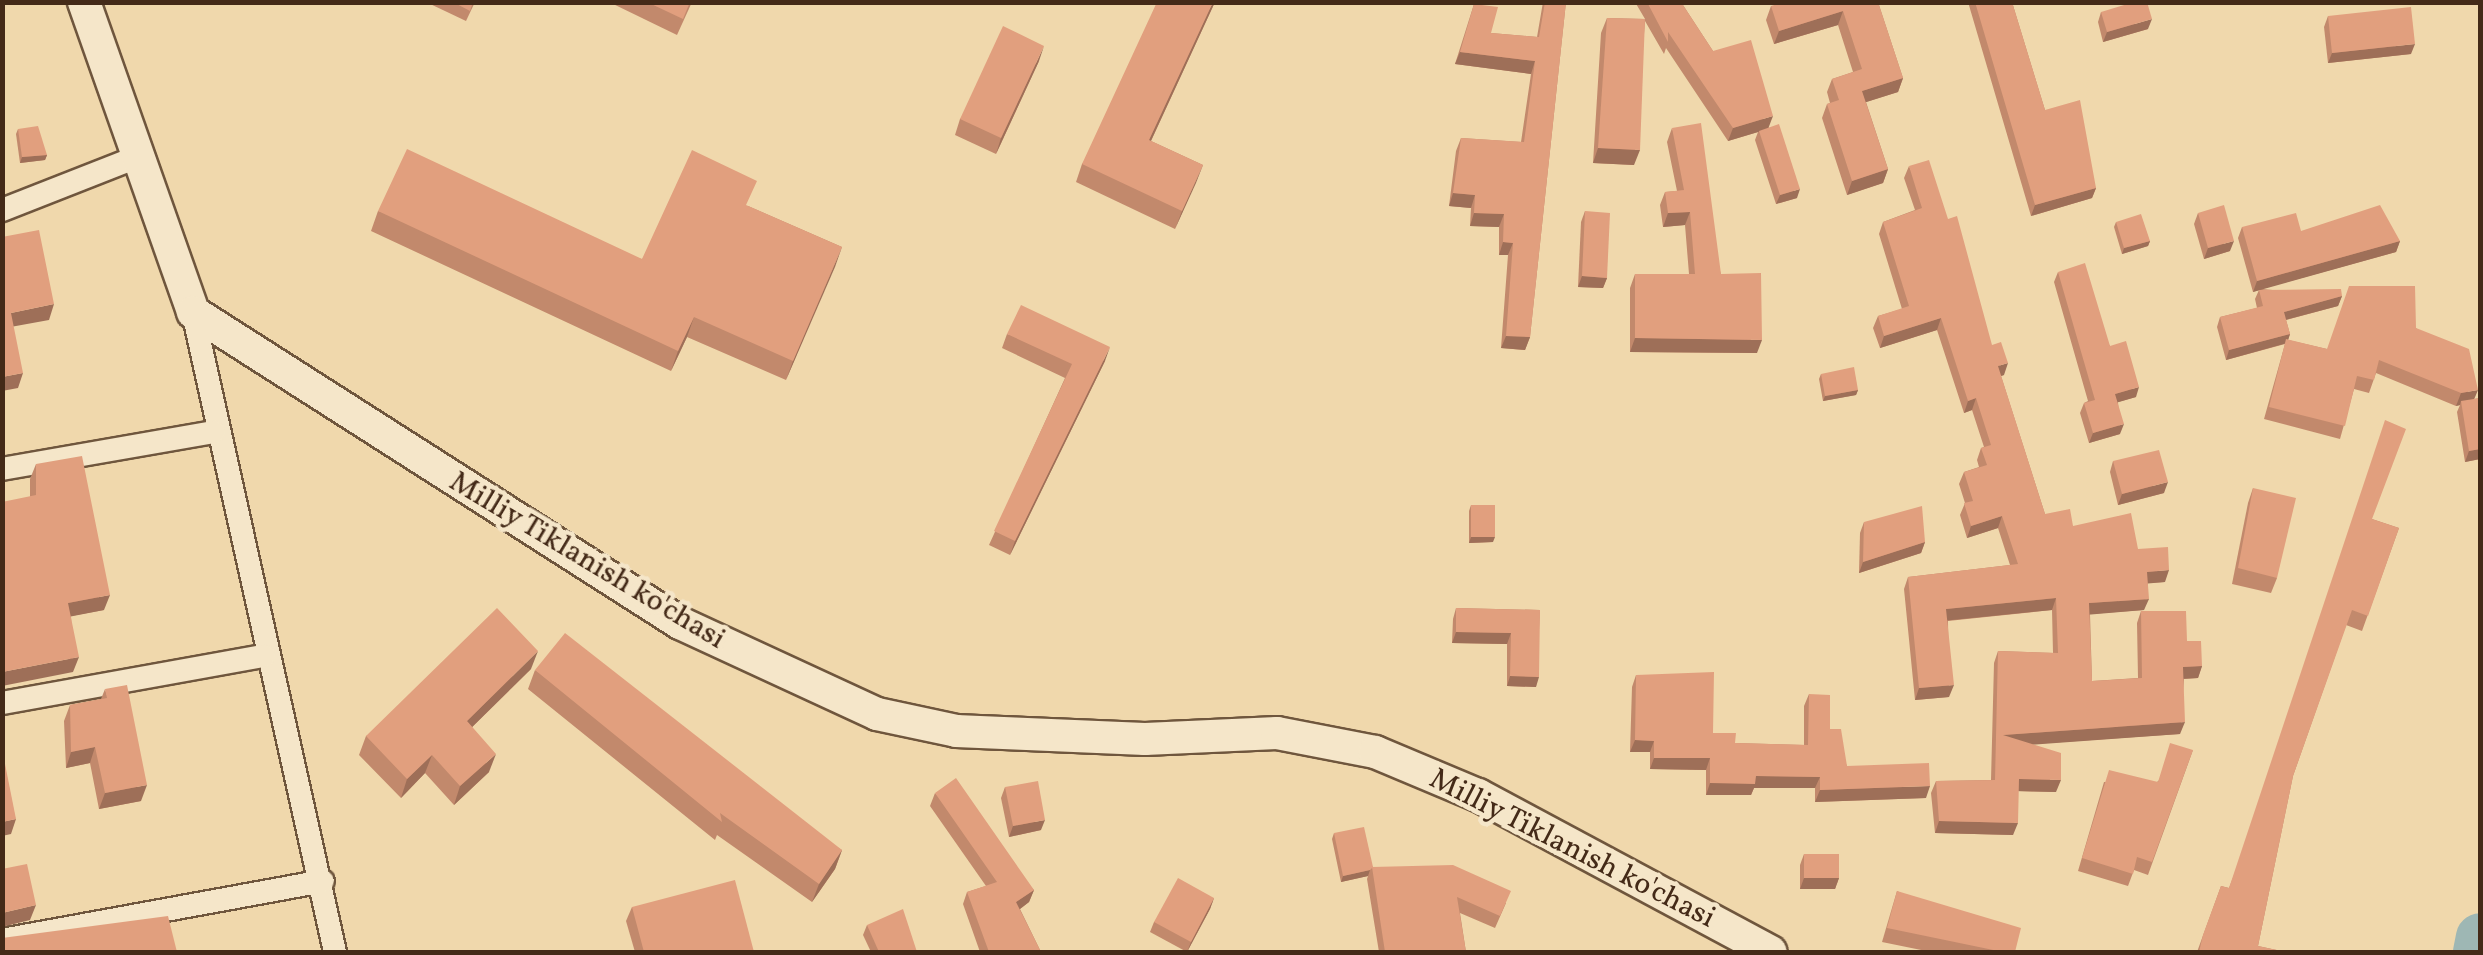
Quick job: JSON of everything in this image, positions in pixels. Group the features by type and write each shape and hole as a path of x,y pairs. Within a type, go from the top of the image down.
{"main road":[{"path":"84,2 135,158 193,312"},
{"name":"Milliy Tiklanish ko'chasi","path":"193,312 680,623 877,714 1037,737 1276,732 1375,752 1478,795 1771,952"}],"street":[{"path":"2,210 135,158"},
{"path":"193,312 214,432 264,656 323,881 335,952"},
{"path":"2,469 214,432"},
{"path":"2,703 264,656"},
{"path":"2,940 323,881"}],"building":[{"path":"453,2 473,2 470,11"},
{"path":"647,2 690,2 683,19"},
{"path":"1157,2 1213,2 1149,140 1203,165 1182,211 1082,164"},
{"path":"1545,2 1566,2 1530,337 1506,336 1513,243 1503,242 1504,214 1474,213 1475,195 1453,193 1461,138 1524,142 1535,61 1460,52 1474,4 1498,7 1491,33 1539,37"},
{"path":"1647,2 1681,2 1713,51 1751,40 1773,116 1733,128 1668,32 1668,42"},
{"path":"1784,2 1878,2 1903,78 1862,91 1888,169 1852,181 1827,104 1839,100 1832,79 1862,69 1843,11 1779,31 1771,6"},
{"path":"1975,2 2012,2 2045,110 2080,100 2096,188 2035,205"},
{"path":"2147,2 2152,19 2107,32 2101,12"},
{"path":"2411,7 2415,44 2332,53 2328,16"},
{"path":"1607,18 1645,19 1640,150 1598,148"},
{"path":"1003,26 1044,46 1001,138 960,119"},
{"path":"1701,123 1721,274 1761,273 1762,340 1635,338 1635,274 1695,274 1690,212 1668,213 1665,192 1684,190 1672,128"},
{"path":"1779,124 1800,189 1780,195 1759,131"},
{"path":"38,126 47,155 22,157 18,129"},
{"path":"407,149 642,259 692,150 757,181 746,205 842,247 793,361 694,317 678,351 378,211"},
{"path":"1929,160 1948,219 1957,216 1992,345 2001,342 2008,363 1998,366 2045,514 2070,509 2073,526 2131,513 2138,549 2168,547 2169,570 2147,572 2149,599 2089,603 2092,681 2142,678 2141,611 2186,611 2187,641 2201,641 2202,666 2183,667 2185,722 2003,735 2061,753 2061,780 2019,779 2018,823 1939,821 1936,781 1995,780 1998,651 2058,653 2056,598 1946,609 1954,685 1919,688 1908,577 2018,564 2002,516 1971,526 1964,503 1973,501 1964,472 1987,465 1981,448 1991,445 1976,398 1968,401 1941,318 1884,336 1878,316 1909,306 1883,222 1922,208 1909,166"},
{"path":"2224,205 2234,241 2208,248 2198,213"},
{"path":"2380,205 2400,241 2257,281 2242,227 2296,213 2301,231"},
{"path":"1585,211 1610,213 1607,278 1582,276"},
{"path":"2141,214 2150,241 2124,248 2116,222"},
{"path":"39,230 54,304 11,313 23,373 2,377 2,237"},
{"path":"2085,263 2110,346 2126,341 2139,387 2115,394 2124,424 2093,433 2084,403 2095,400 2058,272"},
{"path":"2349,286 2415,286 2416,328 2469,349 2478,390 2461,393 2379,360 2374,380 2357,376 2345,426 2269,407 2286,339 2327,349"},
{"path":"2341,289 2342,296 2284,312 2290,334 2229,350 2220,317 2263,306 2259,290"},
{"path":"1021,305 1110,347 1015,541 994,531 1072,364 1007,334"},
{"path":"1854,367 1858,390 1825,396 1821,374"},
{"path":"2480,398 2480,449 2469,451 2461,401"},
{"path":"2385,420 2406,429 2372,519 2399,528 2368,616 2352,610 2293,776 2258,946 2286,952 2199,952 2221,886 2229,888"},
{"path":"2159,450 2168,482 2122,494 2113,461"},
{"path":"82,456 110,595 68,603 79,657 2,672 2,502 36,495 36,464"},
{"path":"2253,488 2296,498 2277,578 2238,568"},
{"path":"1471,505 1495,505 1495,537 1471,537"},
{"path":"1922,506 1925,542 1863,562 1864,522"},
{"path":"497,608 538,651 467,721 496,754 460,786 432,755 407,779 366,736"},
{"path":"1456,608 1540,610 1539,677 1510,676 1511,633 1456,632"},
{"path":"565,633 842,850 819,884 720,813 722,822 535,670"},
{"path":"1714,672 1713,733 1736,733 1735,743 1808,745 1809,694 1830,695 1830,729 1841,729 1847,766 1929,763 1930,786 1820,790 1820,777 1756,776 1755,784 1710,783 1710,758 1654,758 1654,741 1635,740 1636,675"},
{"path":"127,685 147,785 105,793 95,747 71,752 70,705 107,698 105,689"},
{"path":"2170,743 2193,750 2152,862 2137,857 2133,874 2082,858 2109,770 2158,782"},
{"path":"2,749 16,819 2,822"},
{"path":"956,778 1034,890 1016,902 1041,952 989,952 967,892 997,882 935,793"},
{"path":"1038,781 1045,820 1013,826 1005,787"},
{"path":"1364,827 1373,867 1343,876 1334,833"},
{"path":"1804,854 1839,854 1839,878 1804,878"},
{"path":"27,864 36,905 2,913 2,869"},
{"path":"1453,865 1511,891 1500,916 1457,897 1466,952 1385,952 1372,867"},
{"path":"1178,878 1214,898 1191,942 1154,922"},
{"path":"735,880 754,952 644,952 632,907"},
{"path":"1897,891 2021,928 2015,952 1887,928"},
{"path":"903,909 917,952 879,952 867,925"},
{"path":"168,916 177,952 2,952 2,938"}],"waterway":[{"path":"2477,952 2480,937"}]}
